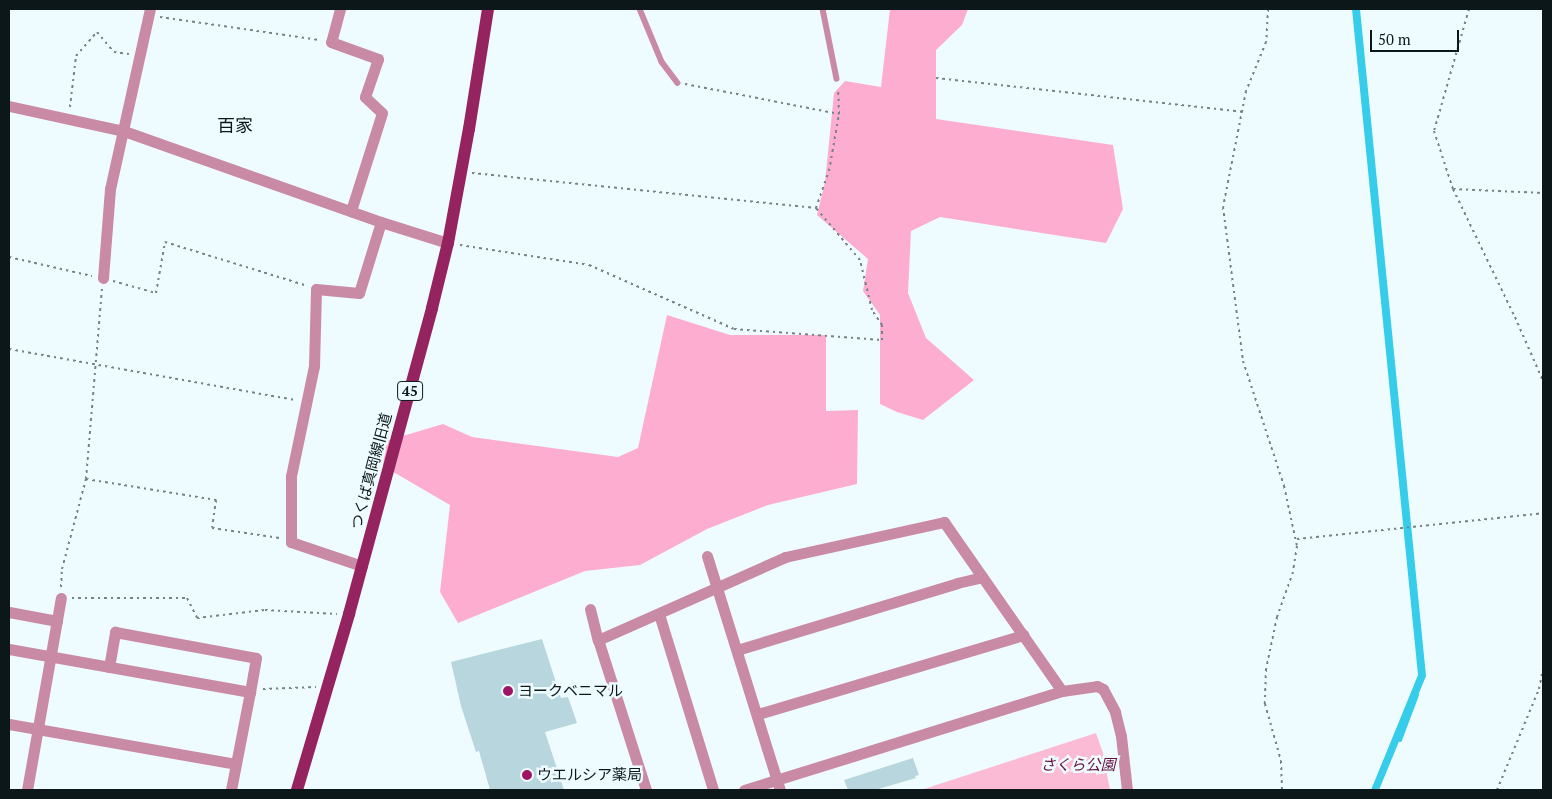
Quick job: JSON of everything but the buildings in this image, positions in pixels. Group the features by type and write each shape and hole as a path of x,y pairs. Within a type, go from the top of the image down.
{"main road":[{"name":"つくば真岡線旧道","path":"297,790 349,614 448,243 488,9"}],"street":[{"path":"340,9 331,42 378,59 365,97 382,113 351,211"},
{"path":"103,278 110,189 141,56 149,12"},
{"path":"9,106 124,131 381,222 448,243"},
{"path":"362,566 291,542 292,476 314,366 316,289 359,293 381,222"},
{"path":"598,640 785,558 944,522 1062,691"},
{"path":"707,556 779,785"},
{"path":"737,650 982,577"},
{"path":"27,790 61,598"},
{"path":"590,609 598,640 646,790"},
{"path":"9,612 57,621"},
{"path":"659,614 713,790"},
{"path":"109,667 115,632 256,658 230,790"},
{"path":"758,714 1024,635"},
{"path":"9,649 250,692"},
{"path":"744,790 779,785 1062,691 1097,686 1103,689 1115,712 1127,790"},
{"path":"9,724 235,764"}],"lane":[{"path":"640,9 662,62 678,83"},
{"path":"823,9 837,79"}],"path":[{"path":"1268,9 1266,42 1246,91 1223,207 1243,361 1284,486 1296,539 1293,572 1277,617 1266,669 1265,704 1281,760 1282,790"},
{"path":"1470,9 1434,131 1453,189 1516,317 1543,381"},
{"path":"149,12 331,42"},
{"path":"68,119 76,56 97,32 114,52 141,56"},
{"path":"936,78 1242,112"},
{"path":"816,208 828,171 839,114 837,79"},
{"path":"678,83 839,114"},
{"path":"448,243 589,265 734,329 882,340 882,325 872,310 860,260 816,208 461,172"},
{"path":"1453,189 1543,193"},
{"path":"9,257 103,278 156,293 164,242 316,289"},
{"path":"103,278 86,478 62,569 61,598 187,598 197,618 265,610 349,614"},
{"path":"9,349 307,402"},
{"path":"86,478 216,500 212,528 271,538 291,538"},
{"path":"1296,539 1543,513"},
{"path":"1497,790 1539,689 1543,668"},
{"path":"250,692 257,689 328,687"},
{"path":"1539,689 1543,691"}],"green space":[{"name":"さくら公園","path":"1096,733 1103,753 1110,790 921,790"}],"shaded area":[{"path":"890,9 968,9 962,25 936,50 936,119 1113,145 1123,209 1106,243 940,217 911,231 908,293 926,338 974,380 923,420 897,412 880,404 880,315 863,291 868,259 817,215 825,182 834,93 845,81 881,87"},
{"path":"667,315 730,335 826,335 826,411 858,410 857,484 768,505 707,529 640,565 585,571 458,623 440,592 450,505 383,466 386,441 443,424 472,437 618,457 638,448"}],"water":[{"path":"1352,9 1360,9 1426,676 1379,790 1371,790 1418,675"}],"waterway":[{"path":"1400,740 1417,695"}],"place":[{"name":"ヨークベニマル","path":"508,691"},
{"name":"ウエルシア薬局","path":"527,775"}],"district":[{"name":"百家","path":"235,125"}]}
